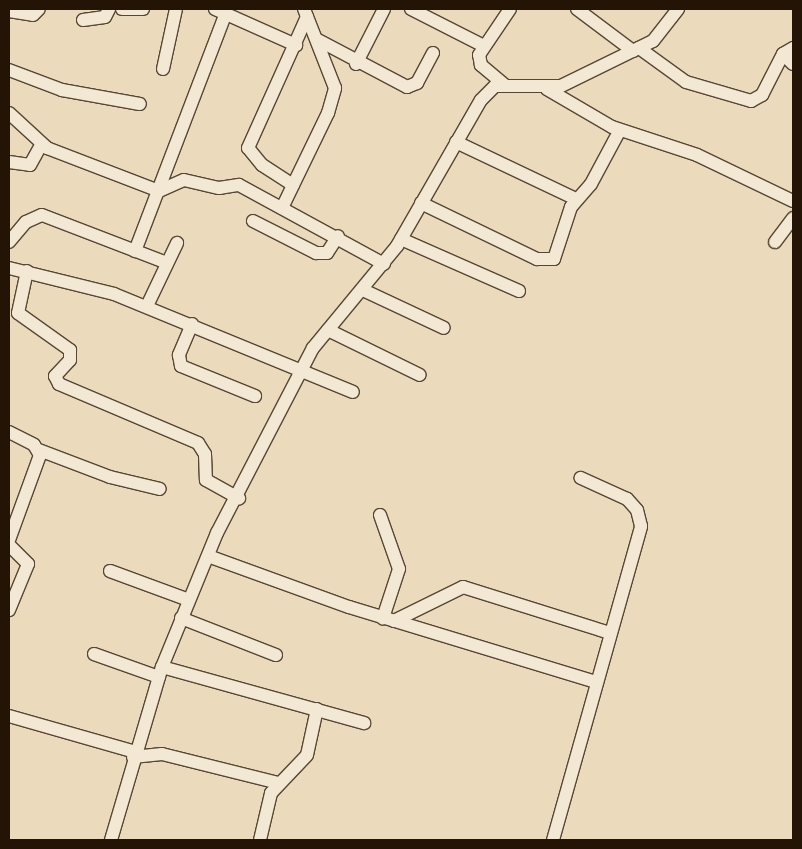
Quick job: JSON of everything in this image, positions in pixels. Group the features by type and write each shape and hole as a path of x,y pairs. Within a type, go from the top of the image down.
{"street":[{"path":"9,11 33,15 39,9"},
{"path":"83,20 106,17 109,9"},
{"path":"122,9 143,9"},
{"path":"163,69 176,9"},
{"path":"356,64 384,9"},
{"path":"411,9 484,46"},
{"path":"506,86 481,65 479,55 510,9"},
{"path":"577,9 686,82 750,101 762,95 788,51"},
{"path":"547,89 636,50 660,34 678,9"},
{"path":"135,251 159,191 220,12 296,46"},
{"path":"293,185 262,165 248,148 296,46 305,13"},
{"path":"282,208 334,99 334,82 318,40 305,13"},
{"path":"318,40 356,64 413,86 433,53"},
{"path":"788,51 793,64"},
{"path":"9,70 62,90 140,104"},
{"path":"111,840 134,754 160,672 180,618 208,556 239,498 302,368 328,330 384,264 401,239 488,90 506,86 547,89 620,130 697,155 793,201"},
{"path":"9,113 41,145 159,191 184,180 218,188 239,185 338,236 384,264"},
{"path":"421,203 545,261 554,259 576,199 591,184 620,130"},
{"path":"456,142 576,199"},
{"path":"9,162 30,165 41,145"},
{"path":"9,242 26,222 42,215 167,263"},
{"path":"253,221 316,253 327,253 338,236"},
{"path":"775,242 791,224"},
{"path":"401,239 519,291"},
{"path":"147,306 177,243"},
{"path":"9,268 27,271 147,306 302,368 353,392"},
{"path":"27,271 18,312 70,350 70,360 55,376 59,384 198,443 205,454 206,480 239,498"},
{"path":"363,290 444,328"},
{"path":"192,324 179,355 180,366 254,396"},
{"path":"328,330 420,375"},
{"path":"9,432 40,450 110,477 160,489"},
{"path":"10,534 40,450"},
{"path":"553,840 641,526 637,510 627,498 581,478"},
{"path":"380,515 399,569 388,620"},
{"path":"9,546 28,564 9,610"},
{"path":"208,556 388,620 596,682"},
{"path":"110,571 189,600"},
{"path":"388,620 463,587 610,633"},
{"path":"180,618 276,655"},
{"path":"94,654 364,722"},
{"path":"260,840 266,808 278,783 306,755 317,709"},
{"path":"9,716 134,754 162,754 278,783"}]}
